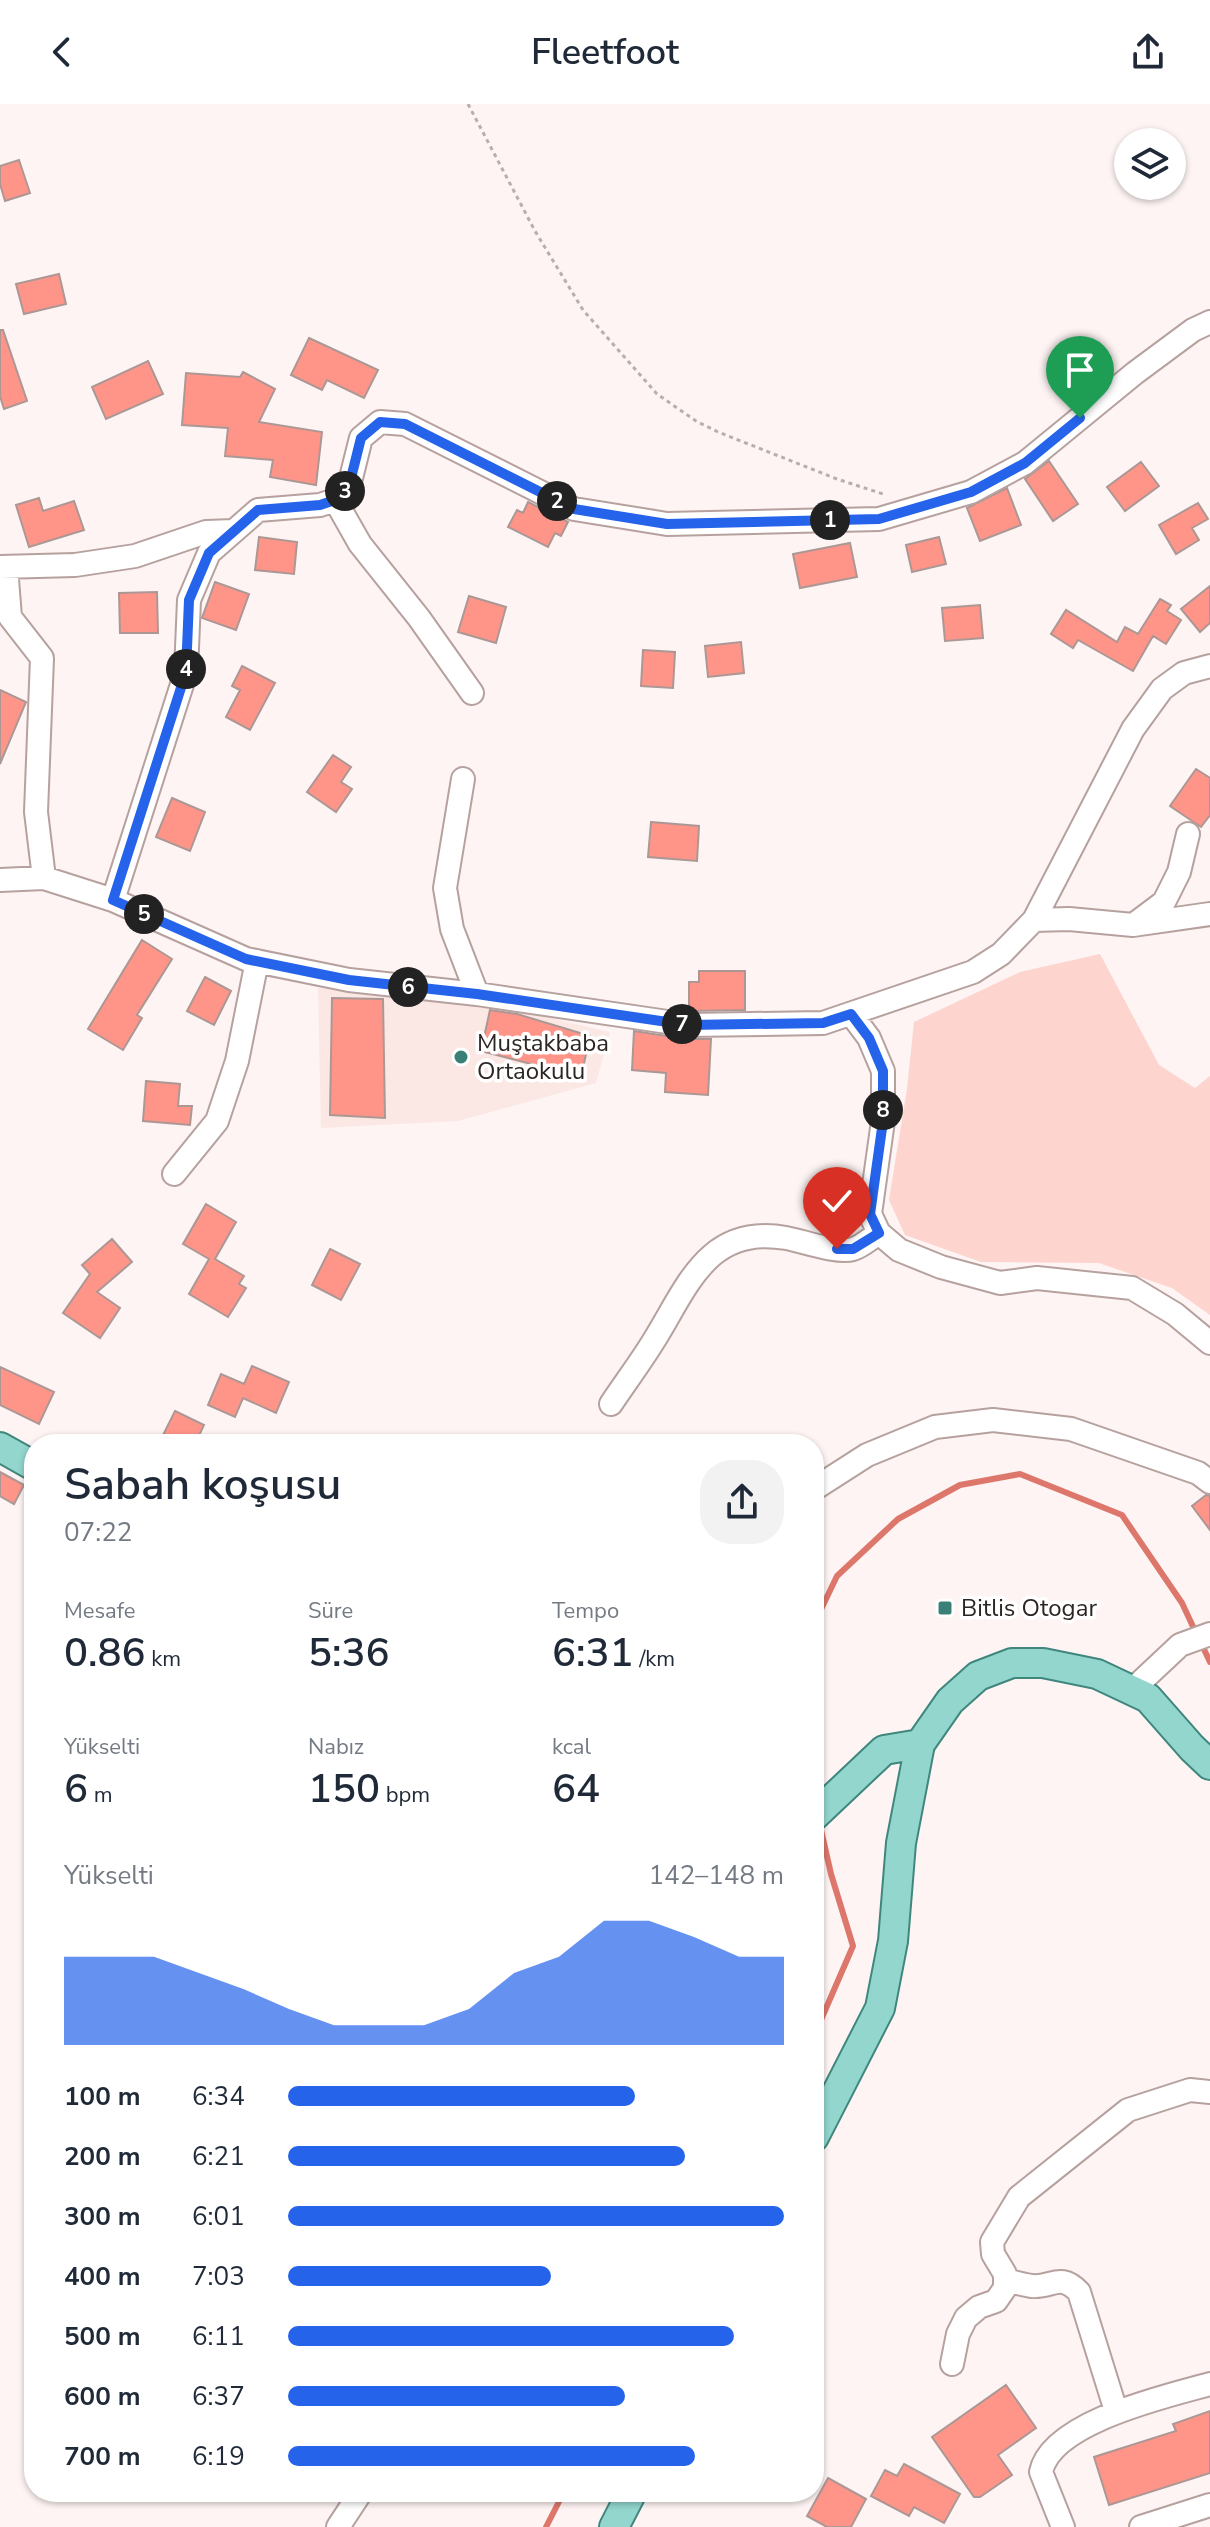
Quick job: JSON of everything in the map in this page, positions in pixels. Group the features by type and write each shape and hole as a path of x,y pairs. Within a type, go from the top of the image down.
{"main road":[{"path":"0,1447 24,1460"},
{"path":"824,2117 880,2008 893,1941 901,1843 920,1744 950,1701 978,1676 1012,1663 1043,1663 1097,1674 1148,1698 1210,1765"},
{"path":"824,1806 884,1750 920,1744"},
{"path":"614,2527 627,2502"}],"street":[{"path":"113,900 186,672 189,600 209,553 258,510 320,505 335,500 349,486 361,438 380,422 405,424 574,509 667,524 879,519 971,492 1025,463 1135,373 1193,330 1210,322"},
{"path":"335,500 360,544 419,618 472,693"},
{"path":"44,878 36,812 42,658 10,617 3,567 75,565 135,556 206,532 234,531"},
{"path":"0,880 44,878 113,900 246,959 349,980 477,994 688,1025 823,1023 973,972 1001,954 1034,920 1133,729 1162,689 1184,673 1210,666"},
{"path":"463,779 445,888 452,929 477,994"},
{"path":"1133,925 1164,902 1179,872 1188,834"},
{"path":"1034,920 1069,919 1133,925 1210,914"},
{"path":"174,1174 217,1121 237,1061 257,961"},
{"path":"851,1014 869,1038 883,1071 883,1121 870,1214 879,1233 899,1250 941,1267 1000,1283 1037,1278 1132,1288 1175,1314 1210,1343"},
{"path":"611,1404 653,1343 692,1274 722,1247 741,1238 782,1237 837,1249 853,1249 879,1233"},
{"path":"824,1483 867,1455 935,1427 993,1420 1071,1429 1198,1473 1210,1482"},
{"path":"1132,1690 1180,1645 1210,1634"},
{"path":"952,2364 958,2334 966,2318 979,2307 996,2301 1005,2288 1003,2269 993,2254 992,2242 1019,2197 1128,2110 1190,2090 1210,2092"},
{"path":"1006,2280 1035,2287 1063,2282 1079,2292 1116,2411"},
{"path":"1063,2527 1041,2472 1045,2458 1056,2445 1116,2411 1210,2384"},
{"path":"338,2527 354,2502"},
{"path":"1141,2527 1210,2505"}],"path":[{"path":"468,104 535,231 583,310 657,394 718,432 900,500 906,511"}],"shaded area":[{"path":"1100,954 1159,1065 1195,1088 1210,1076 1210,1315 1172,1288 1099,1263 981,1262 905,1235 889,1200 914,1022 1020,972"},
{"name":"Muştakbaba Ortaokulu","path":"318,988 488,1004 610,1032 596,1083 458,1121 321,1128"}],"building":[{"path":"19,160 30,193 5,201 0,184 0,166"},
{"path":"59,274 66,304 24,314 16,284"},
{"path":"0,330 3,330 27,401 4,409 0,396"},
{"path":"309,338 378,370 364,398 327,380 322,390 291,375"},
{"path":"148,361 163,394 106,419 92,387"},
{"path":"243,372 275,389 259,422 322,432 316,485 270,477 273,460 225,456 228,428 182,425 186,373 240,377"},
{"path":"1049,461 1078,504 1053,521 1025,479"},
{"path":"1141,462 1159,486 1125,511 1107,487"},
{"path":"1007,488 1021,525 980,541 967,508"},
{"path":"39,498 43,511 74,501 84,530 29,547 16,505"},
{"path":"528,502 568,522 561,536 555,533 548,547 508,527 517,510 523,513"},
{"path":"1198,503 1208,519 1192,528 1199,540 1176,554 1159,525"},
{"path":"259,537 297,542 294,574 255,570"},
{"path":"939,537 946,564 912,572 906,545"},
{"path":"850,543 857,577 800,588 793,554"},
{"path":"215,582 249,594 236,630 202,618"},
{"path":"1210,586 1210,623 1200,632 1181,609"},
{"path":"157,592 158,633 120,633 119,593"},
{"path":"469,596 506,607 496,643 458,632"},
{"path":"1160,599 1171,605 1167,611 1181,620 1166,644 1153,636 1133,671 1078,640 1073,648 1051,634 1066,610 1117,642 1125,627 1138,634"},
{"path":"980,605 983,638 945,641 942,608"},
{"path":"741,642 744,673 708,677 705,646"},
{"path":"643,650 675,652 673,688 641,686"},
{"path":"242,666 275,683 250,730 226,717 240,690 232,686"},
{"path":"0,690 26,702 0,764"},
{"path":"333,755 351,767 341,782 352,789 336,812 307,792"},
{"path":"1196,769 1210,778 1210,815 1201,827 1170,806"},
{"path":"172,798 205,812 190,851 156,837"},
{"path":"651,822 699,826 697,861 648,857"},
{"path":"142,940 172,959 137,1015 142,1018 123,1050 88,1029"},
{"path":"699,971 745,971 745,1010 689,1011 689,982 699,982"},
{"path":"205,977 231,991 214,1025 187,1011"},
{"path":"332,998 383,999 385,1118 330,1115"},
{"path":"490,1010 517,1014 590,1036 581,1077 481,1051"},
{"path":"634,1031 686,1039 711,1039 708,1095 665,1092 666,1073 632,1070"},
{"path":"146,1081 180,1084 178,1106 192,1106 190,1125 143,1121"},
{"path":"206,1204 236,1222 215,1259 244,1276 239,1284 246,1288 228,1317 189,1294 209,1259 183,1244"},
{"path":"112,1239 132,1262 97,1292 120,1308 100,1338 63,1313 90,1274 82,1265"},
{"path":"330,1249 360,1264 341,1300 312,1285"},
{"path":"252,1366 289,1382 276,1413 243,1398 235,1417 208,1405 221,1374 244,1384"},
{"path":"0,1367 54,1392 39,1424 0,1405"},
{"path":"175,1411 204,1425 200,1434 164,1434"},
{"path":"0,1472 24,1485 14,1504 0,1496"},
{"path":"1206,1495 1210,1496 1210,1530 1192,1506"},
{"path":"1006,2385 1036,2428 998,2455 1012,2475 980,2497 974,2497 932,2437"},
{"path":"1210,2411 1210,2473 1109,2505 1094,2457 1176,2431 1173,2424"},
{"path":"904,2464 960,2494 944,2523 914,2507 909,2516 871,2496 885,2470 897,2476"},
{"path":"828,2478 866,2499 851,2527 827,2527 807,2516 815,2502 824,2502 824,2485"}],"waterway":[{"path":"824,1603 837,1576 898,1519 960,1485 1020,1474 1122,1515 1182,1603 1196,1633"},
{"path":"1201,1643 1210,1662"},
{"path":"824,1843 853,1946 824,2013"},
{"path":"546,2527 559,2502"}],"place":[{"name":"Muştakbaba Ortaokulu","path":"461,1057"},
{"name":"Bitlis Otogar","path":"945,1608"}],"route":[{"path":"837,1249 853,1249 879,1233 870,1214 883,1121 883,1071 869,1038 851,1014 823,1023 688,1025 477,994 349,980 246,959 113,900 186,672 189,600 209,553 258,510 320,505 335,500 349,486 361,438 380,422 405,424 574,509 667,524 879,519 971,492 1025,463 1080,418"}]}
